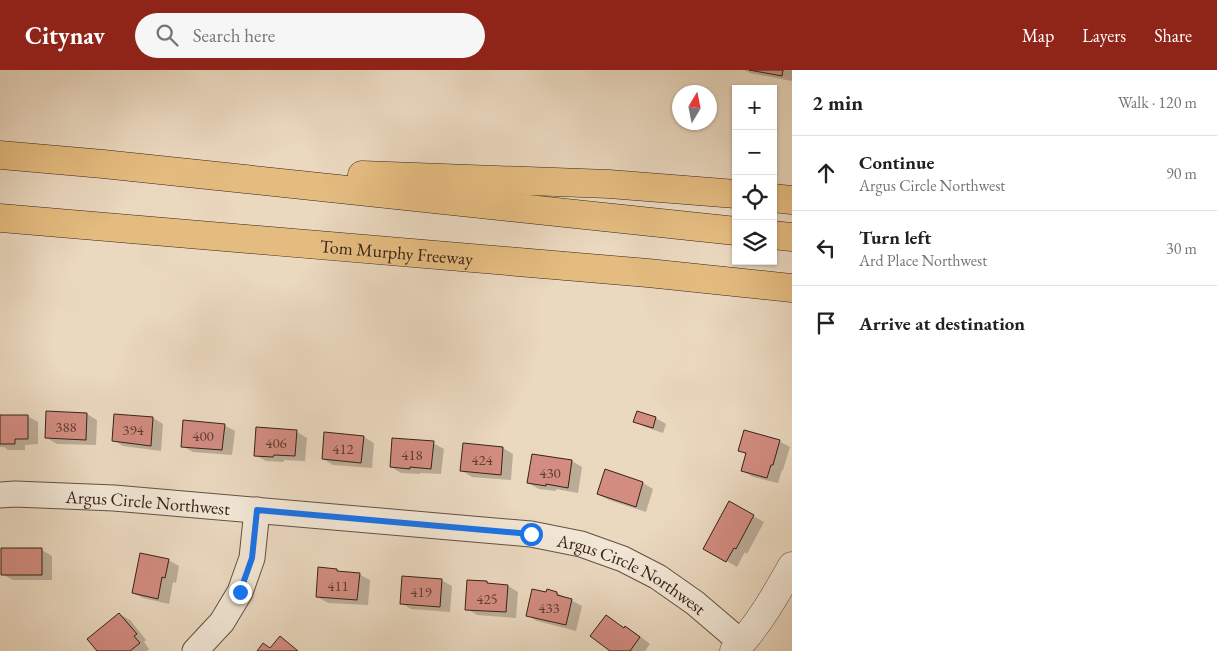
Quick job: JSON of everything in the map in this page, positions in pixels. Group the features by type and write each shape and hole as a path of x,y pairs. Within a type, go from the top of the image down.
{"highway":[{"path":"0,155 103,164 732,231"},
{"path":"103,164 609,184 732,194"},
{"path":"777,198 792,200"},
{"name":"Tom Murphy Freeway","path":"0,218 638,272 792,288"},
{"path":"777,235 792,237"}],"street":[{"name":"Argus Circle Northwest","path":"0,495 114,498 257,510 531,534 581,544 623,559 658,577 695,603 738,647"},
{"path":"195,651 222,622 240,592 252,558 257,510"},
{"path":"738,647 769,606 792,566"}],"building":[{"path":"749,70 783,70 782,76"},
{"path":"46,411 87,413 86,440 45,438"},
{"path":"637,411 656,417 653,428 633,422"},
{"path":"114,414 153,417 151,446 112,441"},
{"path":"0,415 28,415 28,439 15,439 15,444 0,444"},
{"path":"183,420 225,424 222,450 181,447"},
{"path":"256,427 297,430 295,456 254,456"},
{"path":"744,430 780,440 767,478 741,471 746,453 738,451"},
{"path":"324,432 364,436 361,463 322,459"},
{"path":"392,438 434,441 431,469 390,467"},
{"path":"463,443 503,447 501,475 460,471"},
{"path":"532,454 572,460 568,488 527,483"},
{"path":"605,469 643,482 636,507 597,494"},
{"path":"729,501 754,515 736,549 734,548 726,562 703,549"},
{"path":"1,548 42,548 42,575 1,575"},
{"path":"140,553 169,559 165,578 162,577 158,599 132,593"},
{"path":"318,567 360,573 357,600 316,597"},
{"path":"402,576 442,579 440,607 400,604"},
{"path":"467,580 508,585 506,612 465,610"},
{"path":"532,589 546,592 547,589 557,592 557,595 572,599 566,625 526,616"},
{"path":"119,613 137,634 134,636 140,643 130,651 97,651 87,639"},
{"path":"606,615 640,637 630,651 610,651 590,636"},
{"path":"280,636 298,651 257,651 263,643 270,648"}],"route":[{"path":"240,592 252,558 257,510 531,534"}]}
